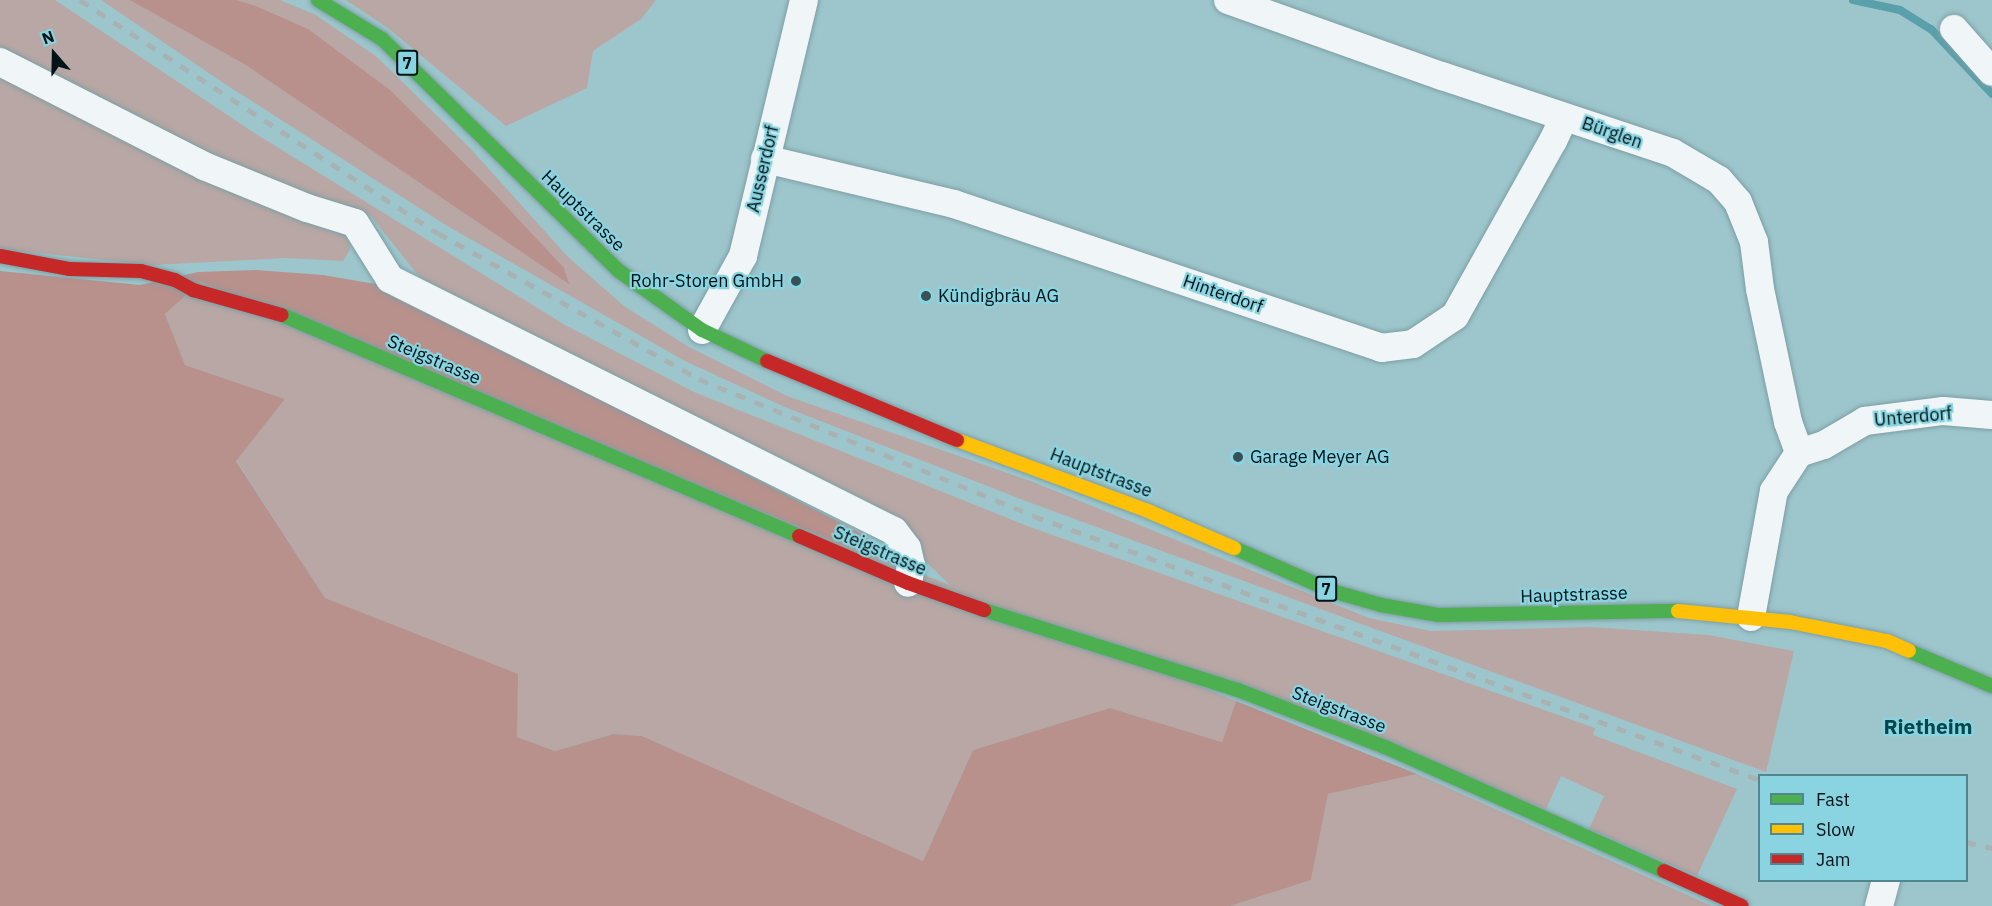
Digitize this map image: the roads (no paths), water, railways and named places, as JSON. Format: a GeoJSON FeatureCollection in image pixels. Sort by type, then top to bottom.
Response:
{"type":"FeatureCollection","features":[{"type":"Feature","properties":{"kind":"main road","name":"Hauptstrasse"},"geometry":{"type":"LineString","coordinates":[[318,0],[381,39],[487,139],[553,209],[619,271],[702,330],[791,373],[914,424],[1148,511],[1332,591],[1382,605],[1439,615],[1566,614],[1632,610],[1751,616],[1887,641],[1992,686]]}},
{"type":"Feature","properties":{"kind":"main road","name":"Steigstrasse"},"geometry":{"type":"LineString","coordinates":[[0,256],[69,269],[141,271],[175,280],[193,290],[270,309],[908,583],[989,612],[1238,690],[1384,747],[1742,906]]}},
{"type":"Feature","properties":{"kind":"street","name":"Ausserdorf"},"geometry":{"type":"LineString","coordinates":[[702,330],[743,256],[804,0]]}},
{"type":"Feature","properties":{"kind":"street","name":"Bürglen"},"geometry":{"type":"LineString","coordinates":[[1228,0],[1673,153],[1707,171],[1738,202],[1754,242],[1760,289],[1785,411],[1799,453]]}},
{"type":"Feature","properties":{"kind":"street"},"geometry":{"type":"LineString","coordinates":[[1954,29],[1992,72]]}},
{"type":"Feature","properties":{"kind":"street"},"geometry":{"type":"LineString","coordinates":[[0,62],[204,166],[307,208],[356,223],[390,279],[894,531],[907,548],[911,565],[908,583]]}},
{"type":"Feature","properties":{"kind":"street","name":"Hinterdorf"},"geometry":{"type":"LineString","coordinates":[[765,159],[954,204],[1381,348],[1413,344],[1455,316],[1553,141],[1564,117]]}},
{"type":"Feature","properties":{"kind":"street","name":"Unterdorf"},"geometry":{"type":"LineString","coordinates":[[1799,453],[1824,445],[1865,421],[1942,411],[1992,415]]}},
{"type":"Feature","properties":{"kind":"street"},"geometry":{"type":"LineString","coordinates":[[1751,616],[1774,491],[1799,453]]}},
{"type":"Feature","properties":{"kind":"street"},"geometry":{"type":"LineString","coordinates":[[1879,906],[1885,882]]}},
{"type":"Feature","properties":{"kind":"waterway"},"geometry":{"type":"LineString","coordinates":[[1853,0],[1900,10],[1931,29],[1992,94]]}},
{"type":"Feature","properties":{"kind":"railway"},"geometry":{"type":"LineString","coordinates":[[80,0],[438,233],[699,379],[1034,516],[1758,779]]}},
{"type":"Feature","properties":{"kind":"railway"},"geometry":{"type":"LineString","coordinates":[[1968,842],[1992,848]]}},
{"type":"Feature","properties":{"kind":"place","name":"Rohr-Storen GmbH"},"geometry":{"type":"Point","coordinates":[796,281]}},
{"type":"Feature","properties":{"kind":"place","name":"Kündigbräu AG"},"geometry":{"type":"Point","coordinates":[926,296]}},
{"type":"Feature","properties":{"kind":"place","name":"Garage Meyer AG"},"geometry":{"type":"Point","coordinates":[1238,457]}},
{"type":"Feature","properties":{"kind":"district","name":"Rietheim"},"geometry":{"type":"Point","coordinates":[1928,726]}}]}
